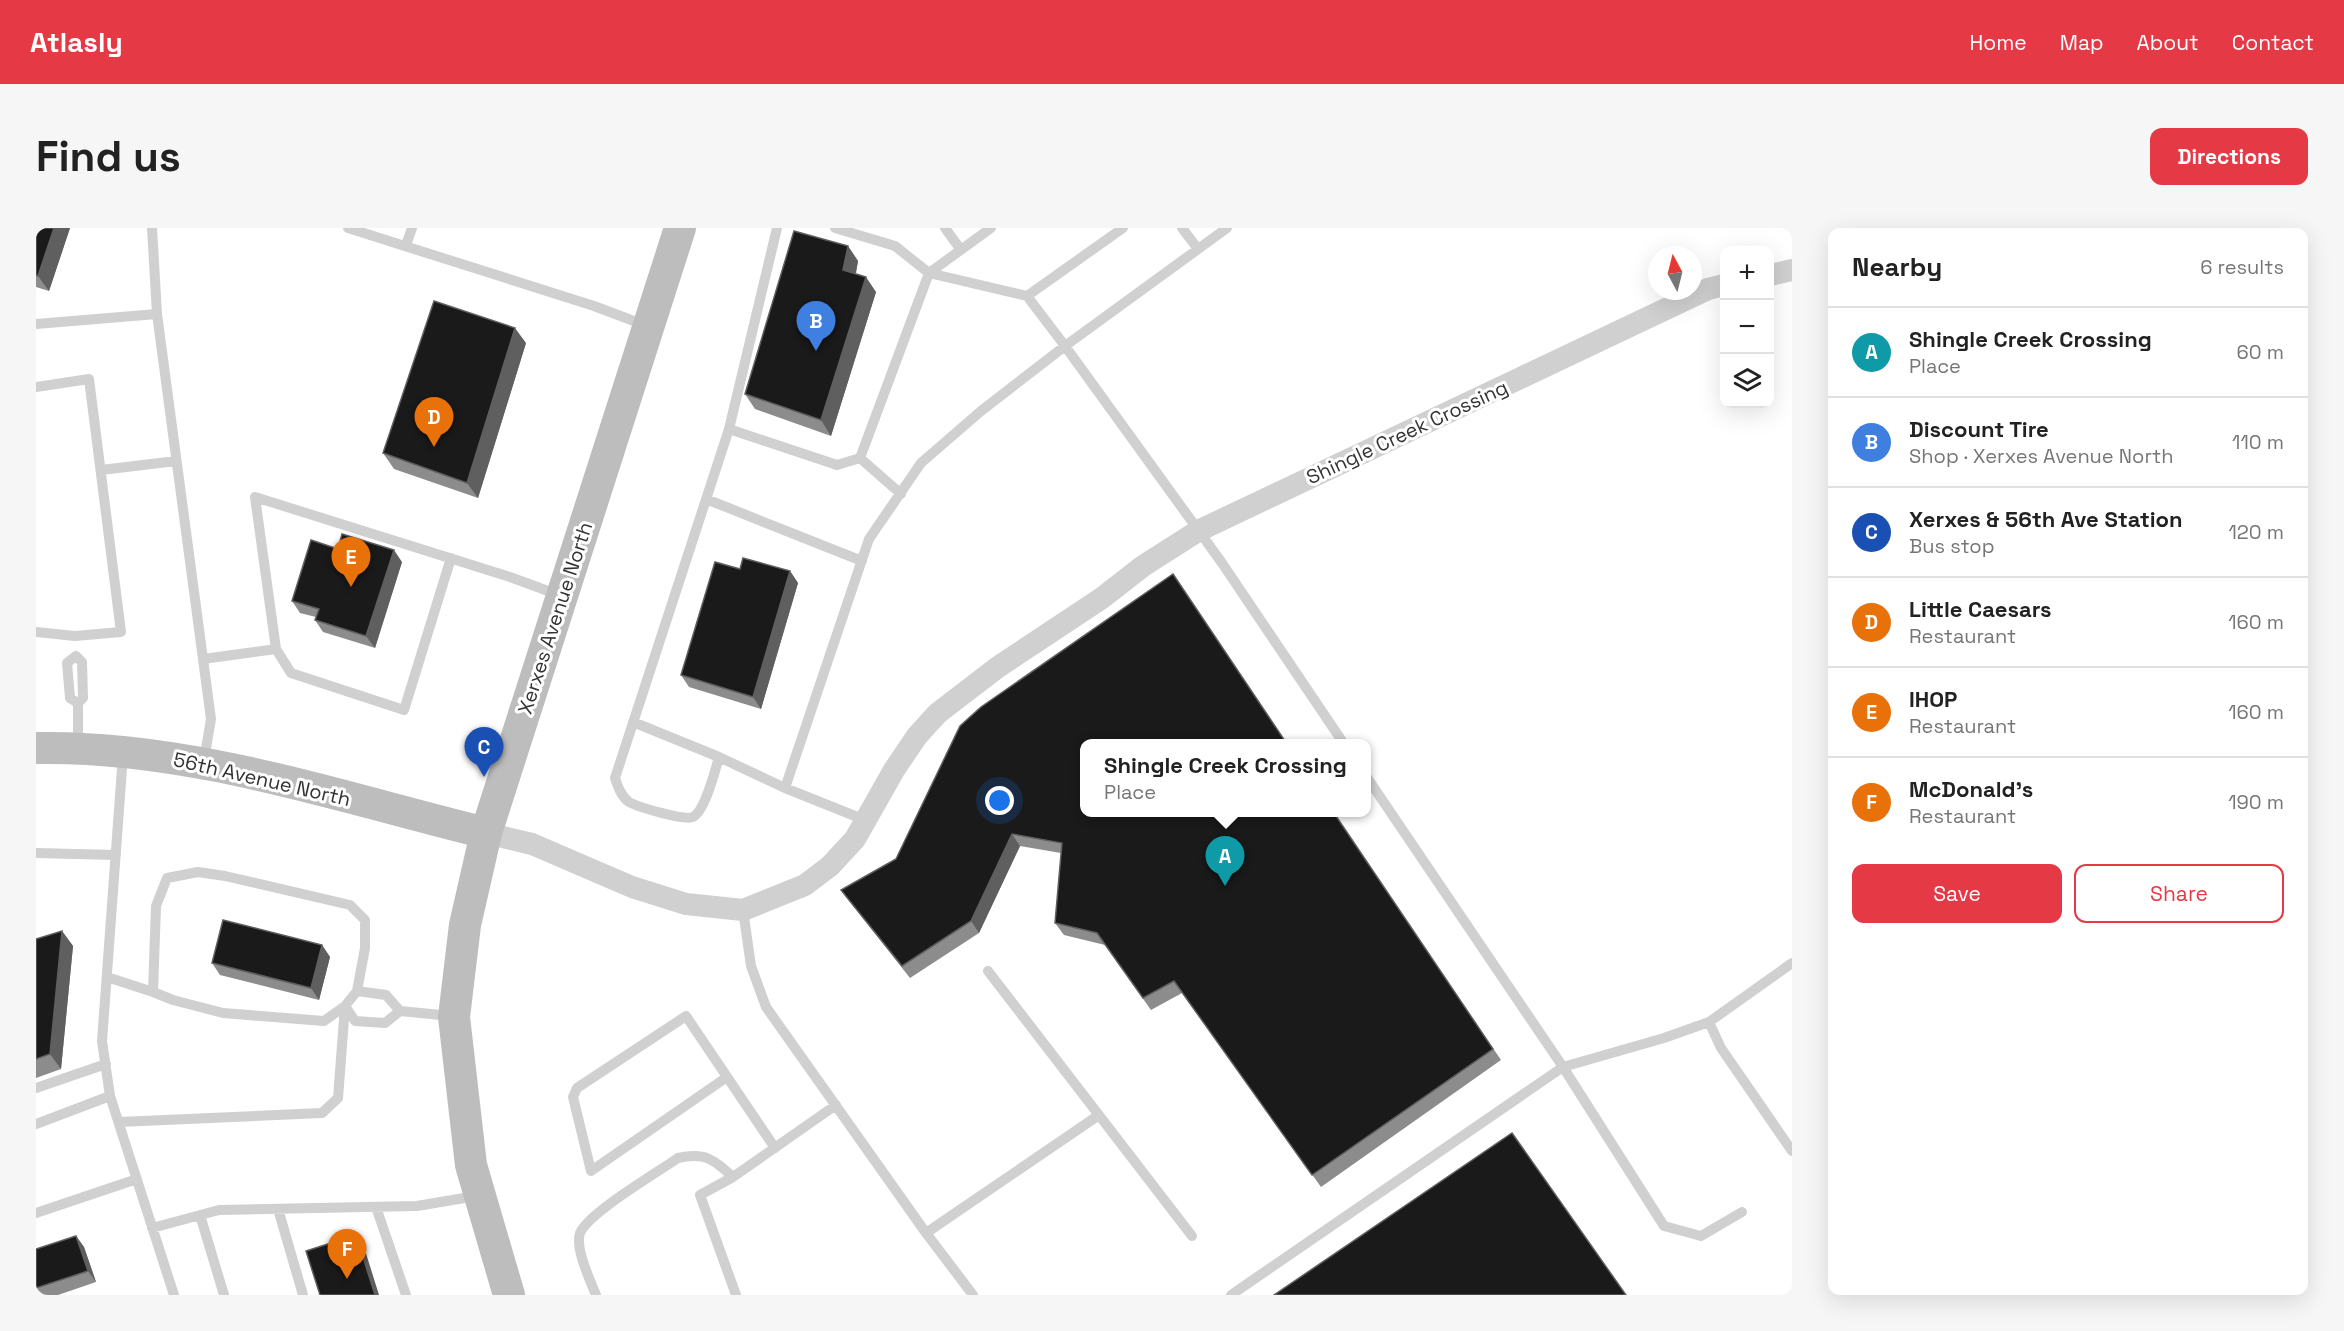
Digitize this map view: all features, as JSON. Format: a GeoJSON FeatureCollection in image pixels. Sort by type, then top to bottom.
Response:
{"type":"FeatureCollection","features":[{"type":"Feature","properties":{"kind":"street","name":"Xerxes Avenue North"},"geometry":{"type":"LineString","coordinates":[[508,1295],[471,1165],[454,1017],[465,925],[486,834],[680,228]]}},
{"type":"Feature","properties":{"kind":"street"},"geometry":{"type":"LineString","coordinates":[[1774,274],[1792,270]]}},
{"type":"Feature","properties":{"kind":"street","name":"Shingle Creek Crossing"},"geometry":{"type":"LineString","coordinates":[[486,834],[532,844],[632,887],[686,904],[743,910],[805,885],[830,866],[855,840],[894,770],[917,736],[938,713],[998,667],[1197,531],[1708,289],[1720,286]]}},
{"type":"Feature","properties":{"kind":"street","name":"56th Avenue North"},"geometry":{"type":"LineString","coordinates":[[36,748],[78,747],[123,751],[203,764],[303,786],[486,834]]}},
{"type":"Feature","properties":{"kind":"lane"},"geometry":{"type":"LineString","coordinates":[[152,228],[157,314],[211,719],[203,764]]}},
{"type":"Feature","properties":{"kind":"lane"},"geometry":{"type":"LineString","coordinates":[[348,228],[594,306],[648,327]]}},
{"type":"Feature","properties":{"kind":"lane"},"geometry":{"type":"LineString","coordinates":[[406,246],[412,228]]}},
{"type":"Feature","properties":{"kind":"lane"},"geometry":{"type":"LineString","coordinates":[[719,757],[702,808],[694,817],[683,819],[630,802],[620,792],[615,778],[729,429],[777,228]]}},
{"type":"Feature","properties":{"kind":"lane"},"geometry":{"type":"LineString","coordinates":[[835,228],[895,246],[929,273],[1027,296],[1222,563],[1341,739]]}},
{"type":"Feature","properties":{"kind":"lane"},"geometry":{"type":"LineString","coordinates":[[945,228],[961,250]]}},
{"type":"Feature","properties":{"kind":"lane"},"geometry":{"type":"LineString","coordinates":[[860,458],[929,273],[991,228]]}},
{"type":"Feature","properties":{"kind":"lane"},"geometry":{"type":"LineString","coordinates":[[1027,296],[1123,228]]}},
{"type":"Feature","properties":{"kind":"lane"},"geometry":{"type":"LineString","coordinates":[[1182,228],[1198,249]]}},
{"type":"Feature","properties":{"kind":"lane"},"geometry":{"type":"LineString","coordinates":[[785,788],[869,539],[921,463],[981,411],[1065,346],[1227,228]]}},
{"type":"Feature","properties":{"kind":"lane"},"geometry":{"type":"LineString","coordinates":[[36,324],[157,314]]}},
{"type":"Feature","properties":{"kind":"lane"},"geometry":{"type":"LineString","coordinates":[[36,387],[89,379],[121,632],[75,636],[36,629]]}},
{"type":"Feature","properties":{"kind":"lane"},"geometry":{"type":"LineString","coordinates":[[729,429],[837,465],[860,458]]}},
{"type":"Feature","properties":{"kind":"lane"},"geometry":{"type":"LineString","coordinates":[[860,458],[900,494]]}},
{"type":"Feature","properties":{"kind":"lane"},"geometry":{"type":"LineString","coordinates":[[100,470],[176,461]]}},
{"type":"Feature","properties":{"kind":"lane"},"geometry":{"type":"LineString","coordinates":[[451,558],[404,710],[291,673],[276,649],[255,497],[451,558],[562,596]]}},
{"type":"Feature","properties":{"kind":"lane"},"geometry":{"type":"LineString","coordinates":[[706,499],[862,561]]}},
{"type":"Feature","properties":{"kind":"lane"},"geometry":{"type":"LineString","coordinates":[[75,636],[76,656],[82,662],[83,698],[78,703],[78,747]]}},
{"type":"Feature","properties":{"kind":"lane"},"geometry":{"type":"LineString","coordinates":[[203,659],[276,649]]}},
{"type":"Feature","properties":{"kind":"lane"},"geometry":{"type":"LineString","coordinates":[[633,722],[719,757],[785,788],[866,820]]}},
{"type":"Feature","properties":{"kind":"lane"},"geometry":{"type":"LineString","coordinates":[[123,751],[102,1041],[110,1096],[174,1295]]}},
{"type":"Feature","properties":{"kind":"lane"},"geometry":{"type":"LineString","coordinates":[[1371,783],[1563,1067],[1664,1226],[1701,1236],[1742,1212]]}},
{"type":"Feature","properties":{"kind":"lane"},"geometry":{"type":"LineString","coordinates":[[36,853],[116,855]]}},
{"type":"Feature","properties":{"kind":"lane"},"geometry":{"type":"LineString","coordinates":[[107,977],[173,1000],[223,1013],[324,1021],[345,1006],[357,991],[364,948],[365,920],[350,905],[225,876],[198,872],[167,878],[156,906],[153,992]]}},
{"type":"Feature","properties":{"kind":"lane"},"geometry":{"type":"LineString","coordinates":[[743,910],[751,966],[766,1007],[926,1233],[974,1295]]}},
{"type":"Feature","properties":{"kind":"lane"},"geometry":{"type":"LineString","coordinates":[[1231,1295],[1563,1067],[1709,1022],[1792,963]]}},
{"type":"Feature","properties":{"kind":"lane"},"geometry":{"type":"LineString","coordinates":[[988,971],[1192,1236]]}},
{"type":"Feature","properties":{"kind":"lane"},"geometry":{"type":"LineString","coordinates":[[357,991],[386,995],[400,1011],[454,1017]]}},
{"type":"Feature","properties":{"kind":"lane"},"geometry":{"type":"LineString","coordinates":[[345,1006],[354,1021],[385,1023],[400,1011]]}},
{"type":"Feature","properties":{"kind":"lane"},"geometry":{"type":"LineString","coordinates":[[119,1122],[322,1113],[338,1098],[345,1006]]}},
{"type":"Feature","properties":{"kind":"lane"},"geometry":{"type":"LineString","coordinates":[[727,1077],[591,1171],[573,1097],[577,1088],[686,1016],[775,1148]]}},
{"type":"Feature","properties":{"kind":"lane"},"geometry":{"type":"LineString","coordinates":[[1709,1022],[1722,1048],[1792,1150]]}},
{"type":"Feature","properties":{"kind":"lane"},"geometry":{"type":"LineString","coordinates":[[36,1088],[106,1064]]}},
{"type":"Feature","properties":{"kind":"lane"},"geometry":{"type":"LineString","coordinates":[[36,1124],[110,1096]]}},
{"type":"Feature","properties":{"kind":"lane"},"geometry":{"type":"LineString","coordinates":[[736,1295],[700,1195],[733,1177],[836,1105]]}},
{"type":"Feature","properties":{"kind":"lane"},"geometry":{"type":"LineString","coordinates":[[926,1233],[1099,1115]]}},
{"type":"Feature","properties":{"kind":"lane"},"geometry":{"type":"LineString","coordinates":[[596,1295],[579,1248],[580,1233],[590,1218],[678,1158],[693,1154],[713,1159],[733,1177]]}},
{"type":"Feature","properties":{"kind":"lane"},"geometry":{"type":"LineString","coordinates":[[36,1213],[137,1179]]}},
{"type":"Feature","properties":{"kind":"lane"},"geometry":{"type":"LineString","coordinates":[[152,1227],[219,1210],[417,1206],[479,1196]]}},
{"type":"Feature","properties":{"kind":"lane"},"geometry":{"type":"LineString","coordinates":[[376,1207],[406,1295]]}},
{"type":"Feature","properties":{"kind":"lane"},"geometry":{"type":"LineString","coordinates":[[278,1209],[303,1295]]}},
{"type":"Feature","properties":{"kind":"lane"},"geometry":{"type":"LineString","coordinates":[[200,1215],[224,1295]]}},
{"type":"Feature","properties":{"kind":"building"},"geometry":{"type":"Polygon","coordinates":[[[36,228],[54,228],[38,276],[36,275],[36,228]]]}},
{"type":"Feature","properties":{"kind":"building"},"geometry":{"type":"Polygon","coordinates":[[[794,231],[848,246],[843,270],[866,277],[821,420],[745,394],[794,231]]]}},
{"type":"Feature","properties":{"kind":"building"},"geometry":{"type":"Polygon","coordinates":[[[434,301],[515,328],[467,483],[383,453],[434,301]]]}},
{"type":"Feature","properties":{"kind":"building"},"geometry":{"type":"Polygon","coordinates":[[[342,534],[394,550],[366,636],[315,620],[319,609],[292,601],[311,540],[338,549],[342,534]]]}},
{"type":"Feature","properties":{"kind":"building"},"geometry":{"type":"Polygon","coordinates":[[[743,558],[790,571],[753,697],[681,675],[715,562],[740,569],[743,558]]]}},
{"type":"Feature","properties":{"kind":"building"},"geometry":{"type":"Polygon","coordinates":[[[1173,574],[1284,739],[1080,739],[1080,817],[1337,817],[1493,1049],[1312,1175],[1174,981],[1143,998],[1097,933],[1055,923],[1062,843],[1012,834],[971,921],[902,966],[841,890],[896,859],[960,726],[981,707],[1173,574]]]}},
{"type":"Feature","properties":{"kind":"building"},"geometry":{"type":"Polygon","coordinates":[[[223,920],[322,945],[311,988],[212,963],[223,920]]]}},
{"type":"Feature","properties":{"kind":"building"},"geometry":{"type":"Polygon","coordinates":[[[62,931],[50,1054],[36,1059],[36,939],[62,931]]]}},
{"type":"Feature","properties":{"kind":"building"},"geometry":{"type":"Polygon","coordinates":[[[1512,1133],[1626,1295],[1274,1295],[1512,1133]]]}},
{"type":"Feature","properties":{"kind":"building"},"geometry":{"type":"Polygon","coordinates":[[[356,1235],[375,1295],[320,1295],[306,1251],[356,1235]]]}},
{"type":"Feature","properties":{"kind":"building"},"geometry":{"type":"Polygon","coordinates":[[[76,1236],[88,1271],[36,1288],[36,1249],[76,1236]]]}},
{"type":"Feature","properties":{"kind":"place","name":"Discount Tire"},"geometry":{"type":"Point","coordinates":[816,351]}},
{"type":"Feature","properties":{"kind":"place","name":"Little Caesars"},"geometry":{"type":"Point","coordinates":[434,447]}},
{"type":"Feature","properties":{"kind":"place","name":"IHOP"},"geometry":{"type":"Point","coordinates":[351,587]}},
{"type":"Feature","properties":{"kind":"place","name":"Xerxes & 56th Ave Station"},"geometry":{"type":"Point","coordinates":[484,777]}},
{"type":"Feature","properties":{"kind":"place","name":"Shingle Creek Crossing"},"geometry":{"type":"Point","coordinates":[1225,886]}},
{"type":"Feature","properties":{"kind":"place","name":"McDonald's"},"geometry":{"type":"Point","coordinates":[347,1279]}}]}
